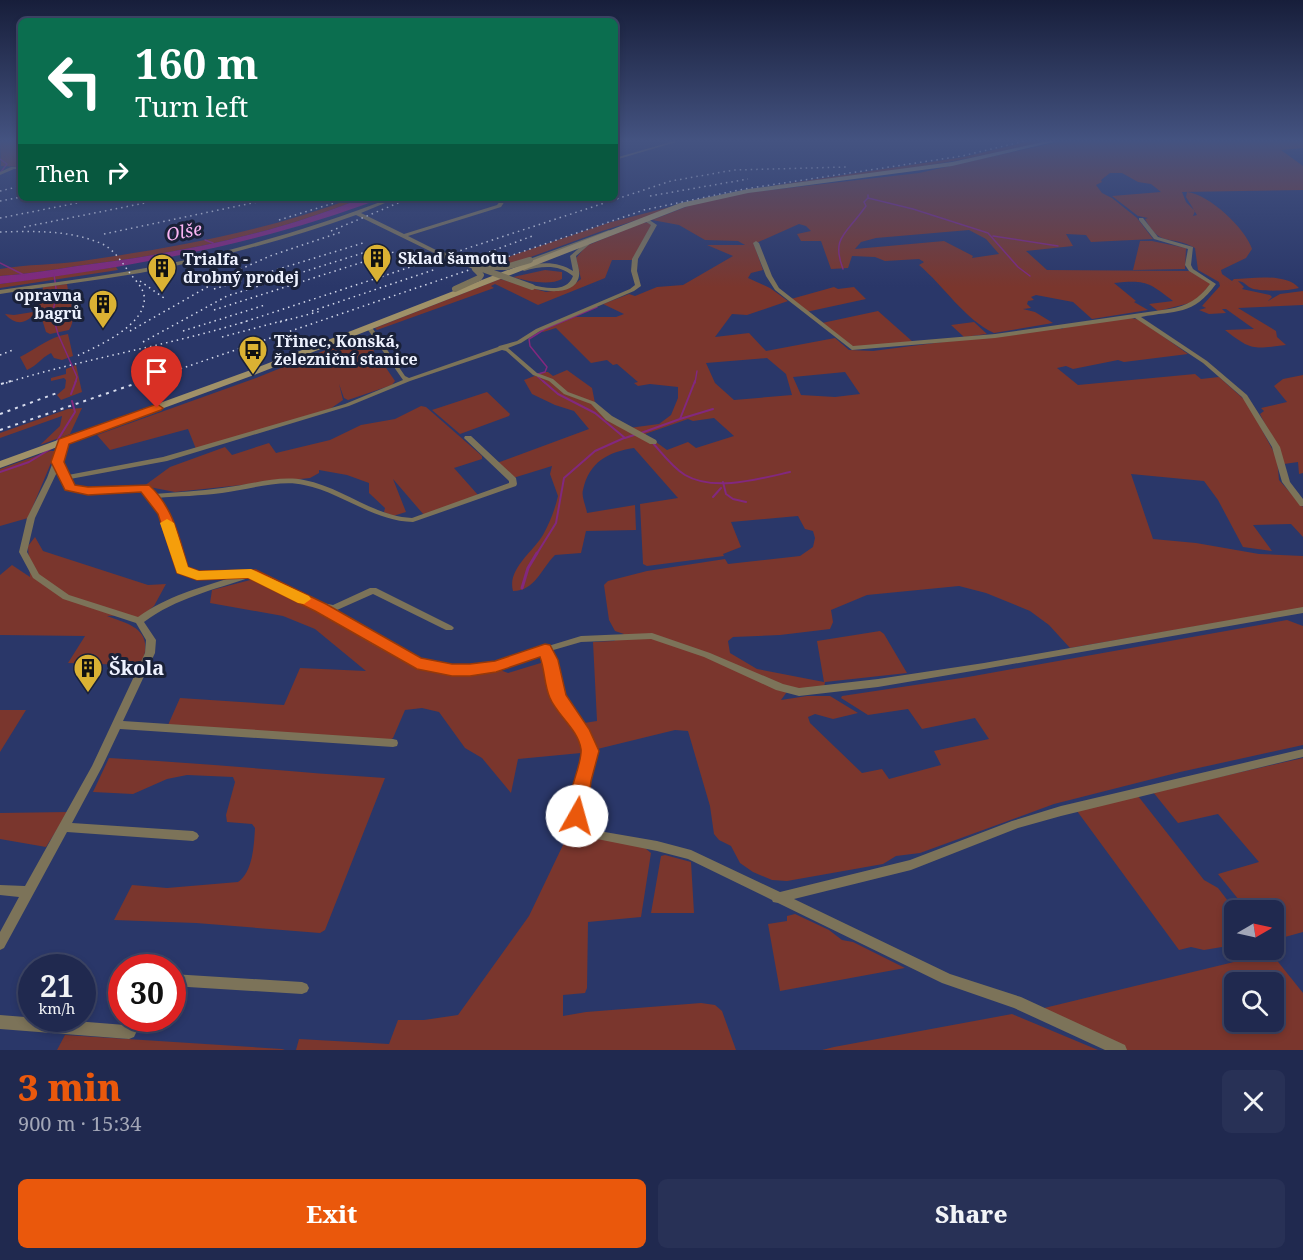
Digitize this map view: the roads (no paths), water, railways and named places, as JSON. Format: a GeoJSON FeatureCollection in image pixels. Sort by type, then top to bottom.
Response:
{"type":"FeatureCollection","features":[{"type":"Feature","properties":{"kind":"main road"},"geometry":{"type":"LineString","coordinates":[[0,465],[383,322],[683,205],[722,195],[767,189]]}},
{"type":"Feature","properties":{"kind":"main road"},"geometry":{"type":"LineString","coordinates":[[383,322],[413,305],[455,290]]}},
{"type":"Feature","properties":{"kind":"street"},"geometry":{"type":"LineString","coordinates":[[0,292],[124,274],[229,250],[357,213],[387,201]]}},
{"type":"Feature","properties":{"kind":"street"},"geometry":{"type":"LineString","coordinates":[[403,236],[499,206],[503,201]]}},
{"type":"Feature","properties":{"kind":"street"},"geometry":{"type":"LineString","coordinates":[[357,213],[438,253],[532,287],[556,290],[572,283],[578,272],[573,256],[578,249],[595,239]]}},
{"type":"Feature","properties":{"kind":"street"},"geometry":{"type":"LineString","coordinates":[[64,478],[164,459],[346,405],[408,380],[501,348],[633,291],[638,286],[634,271],[635,259],[654,225],[645,219]]}},
{"type":"Feature","properties":{"kind":"street"},"geometry":{"type":"LineString","coordinates":[[756,243],[769,276],[777,289],[852,348],[995,336],[1177,310],[1195,304],[1213,284],[1191,270],[1188,265],[1191,248],[1156,238],[1141,219]]}},
{"type":"Feature","properties":{"kind":"street"},"geometry":{"type":"LineString","coordinates":[[470,265],[499,268],[530,260],[618,229]]}},
{"type":"Feature","properties":{"kind":"street"},"geometry":{"type":"LineString","coordinates":[[511,272],[548,264],[569,268],[576,276]]}},
{"type":"Feature","properties":{"kind":"street"},"geometry":{"type":"LineString","coordinates":[[455,290],[475,281],[481,275],[470,265]]}},
{"type":"Feature","properties":{"kind":"street"},"geometry":{"type":"LineString","coordinates":[[1136,316],[1205,362],[1245,396],[1276,447],[1286,482],[1303,504]]}},
{"type":"Feature","properties":{"kind":"street"},"geometry":{"type":"LineString","coordinates":[[369,327],[403,377],[408,380]]}},
{"type":"Feature","properties":{"kind":"street"},"geometry":{"type":"LineString","coordinates":[[501,348],[508,350],[538,375],[551,380],[566,393],[593,403],[609,418],[653,442]]}},
{"type":"Feature","properties":{"kind":"street"},"geometry":{"type":"LineString","coordinates":[[153,496],[176,496],[290,480],[307,481],[396,519],[413,520],[513,484],[513,480],[468,438]]}},
{"type":"Feature","properties":{"kind":"street"},"geometry":{"type":"LineString","coordinates":[[0,944],[66,827],[118,725],[150,653],[151,640],[139,621],[66,597],[36,576],[23,552],[31,518],[57,462],[63,442]]}},
{"type":"Feature","properties":{"kind":"street"},"geometry":{"type":"LineString","coordinates":[[57,462],[70,488],[88,491],[144,488],[153,496],[165,514],[182,569],[197,575],[251,574],[315,605],[417,663],[452,670],[496,666],[581,639],[652,636],[707,655],[780,687],[799,692],[856,686],[972,668],[1303,610]]}},
{"type":"Feature","properties":{"kind":"street"},"geometry":{"type":"LineString","coordinates":[[139,621],[166,602],[251,574]]}},
{"type":"Feature","properties":{"kind":"street"},"geometry":{"type":"LineString","coordinates":[[315,605],[334,608],[373,590],[449,628]]}},
{"type":"Feature","properties":{"kind":"street"},"geometry":{"type":"LineString","coordinates":[[545,649],[550,660],[558,697],[583,734],[590,751],[582,781],[577,816],[585,828],[596,835],[657,846],[691,855],[947,979],[1016,1002],[1120,1050]]}},
{"type":"Feature","properties":{"kind":"street"},"geometry":{"type":"LineString","coordinates":[[118,725],[393,743]]}},
{"type":"Feature","properties":{"kind":"street"},"geometry":{"type":"LineString","coordinates":[[777,898],[911,866],[1016,824],[1061,811],[1303,753]]}},
{"type":"Feature","properties":{"kind":"street"},"geometry":{"type":"LineString","coordinates":[[66,827],[193,836]]}},
{"type":"Feature","properties":{"kind":"street"},"geometry":{"type":"LineString","coordinates":[[0,890],[28,892]]}},
{"type":"Feature","properties":{"kind":"street"},"geometry":{"type":"LineString","coordinates":[[186,981],[302,988]]}},
{"type":"Feature","properties":{"kind":"street"},"geometry":{"type":"LineString","coordinates":[[0,1022],[108,1030]]}},
{"type":"Feature","properties":{"kind":"waterway"},"geometry":{"type":"LineString","coordinates":[[843,269],[839,250],[842,237],[866,206],[864,202],[868,198]]}},
{"type":"Feature","properties":{"kind":"waterway"},"geometry":{"type":"LineString","coordinates":[[868,198],[913,209],[988,233],[1018,267],[1030,276]]}},
{"type":"Feature","properties":{"kind":"waterway"},"geometry":{"type":"LineString","coordinates":[[993,236],[1058,246]]}},
{"type":"Feature","properties":{"kind":"waterway","name":"Olše"},"geometry":{"type":"LineString","coordinates":[[205,240],[213,243]]}},
{"type":"Feature","properties":{"kind":"waterway"},"geometry":{"type":"LineString","coordinates":[[0,263],[24,275]]}},
{"type":"Feature","properties":{"kind":"waterway"},"geometry":{"type":"LineString","coordinates":[[54,274],[57,296],[52,313],[58,334],[77,377],[75,383]]}},
{"type":"Feature","properties":{"kind":"waterway"},"geometry":{"type":"LineString","coordinates":[[545,383],[538,377],[538,374],[545,372],[547,367],[530,346],[529,339],[545,329],[597,307]]}},
{"type":"Feature","properties":{"kind":"waterway"},"geometry":{"type":"LineString","coordinates":[[695,383],[697,371]]}},
{"type":"Feature","properties":{"kind":"waterway"},"geometry":{"type":"LineString","coordinates":[[71,394],[76,381]]}},
{"type":"Feature","properties":{"kind":"waterway"},"geometry":{"type":"LineString","coordinates":[[543,381],[558,394],[595,413],[625,438],[634,435]]}},
{"type":"Feature","properties":{"kind":"waterway"},"geometry":{"type":"LineString","coordinates":[[680,419],[695,381]]}},
{"type":"Feature","properties":{"kind":"waterway"},"geometry":{"type":"LineString","coordinates":[[57,441],[75,412],[72,401]]}},
{"type":"Feature","properties":{"kind":"waterway"},"geometry":{"type":"LineString","coordinates":[[680,419],[713,409]]}},
{"type":"Feature","properties":{"kind":"waterway"},"geometry":{"type":"LineString","coordinates":[[641,433],[680,419]]}},
{"type":"Feature","properties":{"kind":"waterway"},"geometry":{"type":"LineString","coordinates":[[536,555],[556,523],[564,478],[595,451],[624,438]]}},
{"type":"Feature","properties":{"kind":"waterway"},"geometry":{"type":"LineString","coordinates":[[652,442],[667,460],[685,475],[709,483],[723,483]]}},
{"type":"Feature","properties":{"kind":"waterway"},"geometry":{"type":"LineString","coordinates":[[0,472],[29,462],[52,448]]}},
{"type":"Feature","properties":{"kind":"waterway"},"geometry":{"type":"LineString","coordinates":[[723,483],[765,478],[790,472]]}},
{"type":"Feature","properties":{"kind":"waterway"},"geometry":{"type":"LineString","coordinates":[[723,483],[726,494],[733,499],[746,502]]}},
{"type":"Feature","properties":{"kind":"waterway"},"geometry":{"type":"LineString","coordinates":[[713,497],[721,488]]}},
{"type":"Feature","properties":{"kind":"waterway"},"geometry":{"type":"LineString","coordinates":[[522,588],[528,568],[537,553]]}},
{"type":"Feature","properties":{"kind":"railway"},"geometry":{"type":"LineString","coordinates":[[0,191],[8,189]]}},
{"type":"Feature","properties":{"kind":"railway"},"geometry":{"type":"LineString","coordinates":[[618,199],[647,189]]}},
{"type":"Feature","properties":{"kind":"railway"},"geometry":{"type":"LineString","coordinates":[[650,196],[690,189]]}},
{"type":"Feature","properties":{"kind":"railway"},"geometry":{"type":"LineString","coordinates":[[139,383],[644,210],[744,189]]}},
{"type":"Feature","properties":{"kind":"railway"},"geometry":{"type":"LineString","coordinates":[[0,201],[18,198]]}},
{"type":"Feature","properties":{"kind":"railway"},"geometry":{"type":"LineString","coordinates":[[0,218],[88,201]]}},
{"type":"Feature","properties":{"kind":"railway"},"geometry":{"type":"LineString","coordinates":[[24,227],[155,201]]}},
{"type":"Feature","properties":{"kind":"railway"},"geometry":{"type":"LineString","coordinates":[[104,234],[262,201]]}},
{"type":"Feature","properties":{"kind":"railway"},"geometry":{"type":"LineString","coordinates":[[279,220],[340,201]]}},
{"type":"Feature","properties":{"kind":"railway"},"geometry":{"type":"LineString","coordinates":[[331,231],[403,201]]}},
{"type":"Feature","properties":{"kind":"railway"},"geometry":{"type":"LineString","coordinates":[[241,323],[610,201]]}},
{"type":"Feature","properties":{"kind":"railway"},"geometry":{"type":"LineString","coordinates":[[0,232],[63,234],[100,243],[116,255],[140,286],[144,295],[143,306],[131,324],[109,340],[77,356]]}},
{"type":"Feature","properties":{"kind":"railway"},"geometry":{"type":"LineString","coordinates":[[130,331],[232,273],[270,256],[341,232]]}},
{"type":"Feature","properties":{"kind":"railway"},"geometry":{"type":"LineString","coordinates":[[484,254],[535,235]]}},
{"type":"Feature","properties":{"kind":"railway"},"geometry":{"type":"LineString","coordinates":[[214,289],[363,243]]}},
{"type":"Feature","properties":{"kind":"railway"},"geometry":{"type":"LineString","coordinates":[[143,342],[227,296],[385,246]]}},
{"type":"Feature","properties":{"kind":"railway"},"geometry":{"type":"LineString","coordinates":[[214,310],[397,251]]}},
{"type":"Feature","properties":{"kind":"railway"},"geometry":{"type":"LineString","coordinates":[[312,311],[436,269]]}},
{"type":"Feature","properties":{"kind":"railway"},"geometry":{"type":"LineString","coordinates":[[140,281],[164,298]]}},
{"type":"Feature","properties":{"kind":"railway"},"geometry":{"type":"LineString","coordinates":[[183,331],[265,305]]}},
{"type":"Feature","properties":{"kind":"railway"},"geometry":{"type":"LineString","coordinates":[[280,322],[321,311]]}},
{"type":"Feature","properties":{"kind":"railway"},"geometry":{"type":"LineString","coordinates":[[222,337],[289,319]]}},
{"type":"Feature","properties":{"kind":"railway"},"geometry":{"type":"LineString","coordinates":[[6,383],[247,321]]}},
{"type":"Feature","properties":{"kind":"railway"},"geometry":{"type":"LineString","coordinates":[[0,355],[13,350]]}},
{"type":"Feature","properties":{"kind":"railway"},"geometry":{"type":"LineString","coordinates":[[1,384],[11,381]]}},
{"type":"Feature","properties":{"kind":"railway"},"geometry":{"type":"LineString","coordinates":[[0,430],[143,381]]}},
{"type":"Feature","properties":{"kind":"railway"},"geometry":{"type":"LineString","coordinates":[[0,414],[57,393]]}},
{"type":"Feature","properties":{"kind":"place","name":"Sklad šamotu"},"geometry":{"type":"Point","coordinates":[377,284]}},
{"type":"Feature","properties":{"kind":"place","name":"Trialfa - drobný prodej"},"geometry":{"type":"Point","coordinates":[162,294]}},
{"type":"Feature","properties":{"kind":"place","name":"opravna bagrů"},"geometry":{"type":"Point","coordinates":[103,330]}},
{"type":"Feature","properties":{"kind":"place","name":"Třinec, Konská, železniční stanice"},"geometry":{"type":"Point","coordinates":[253,376]}},
{"type":"Feature","properties":{"kind":"place","name":"Škola"},"geometry":{"type":"Point","coordinates":[88,694]}}]}
